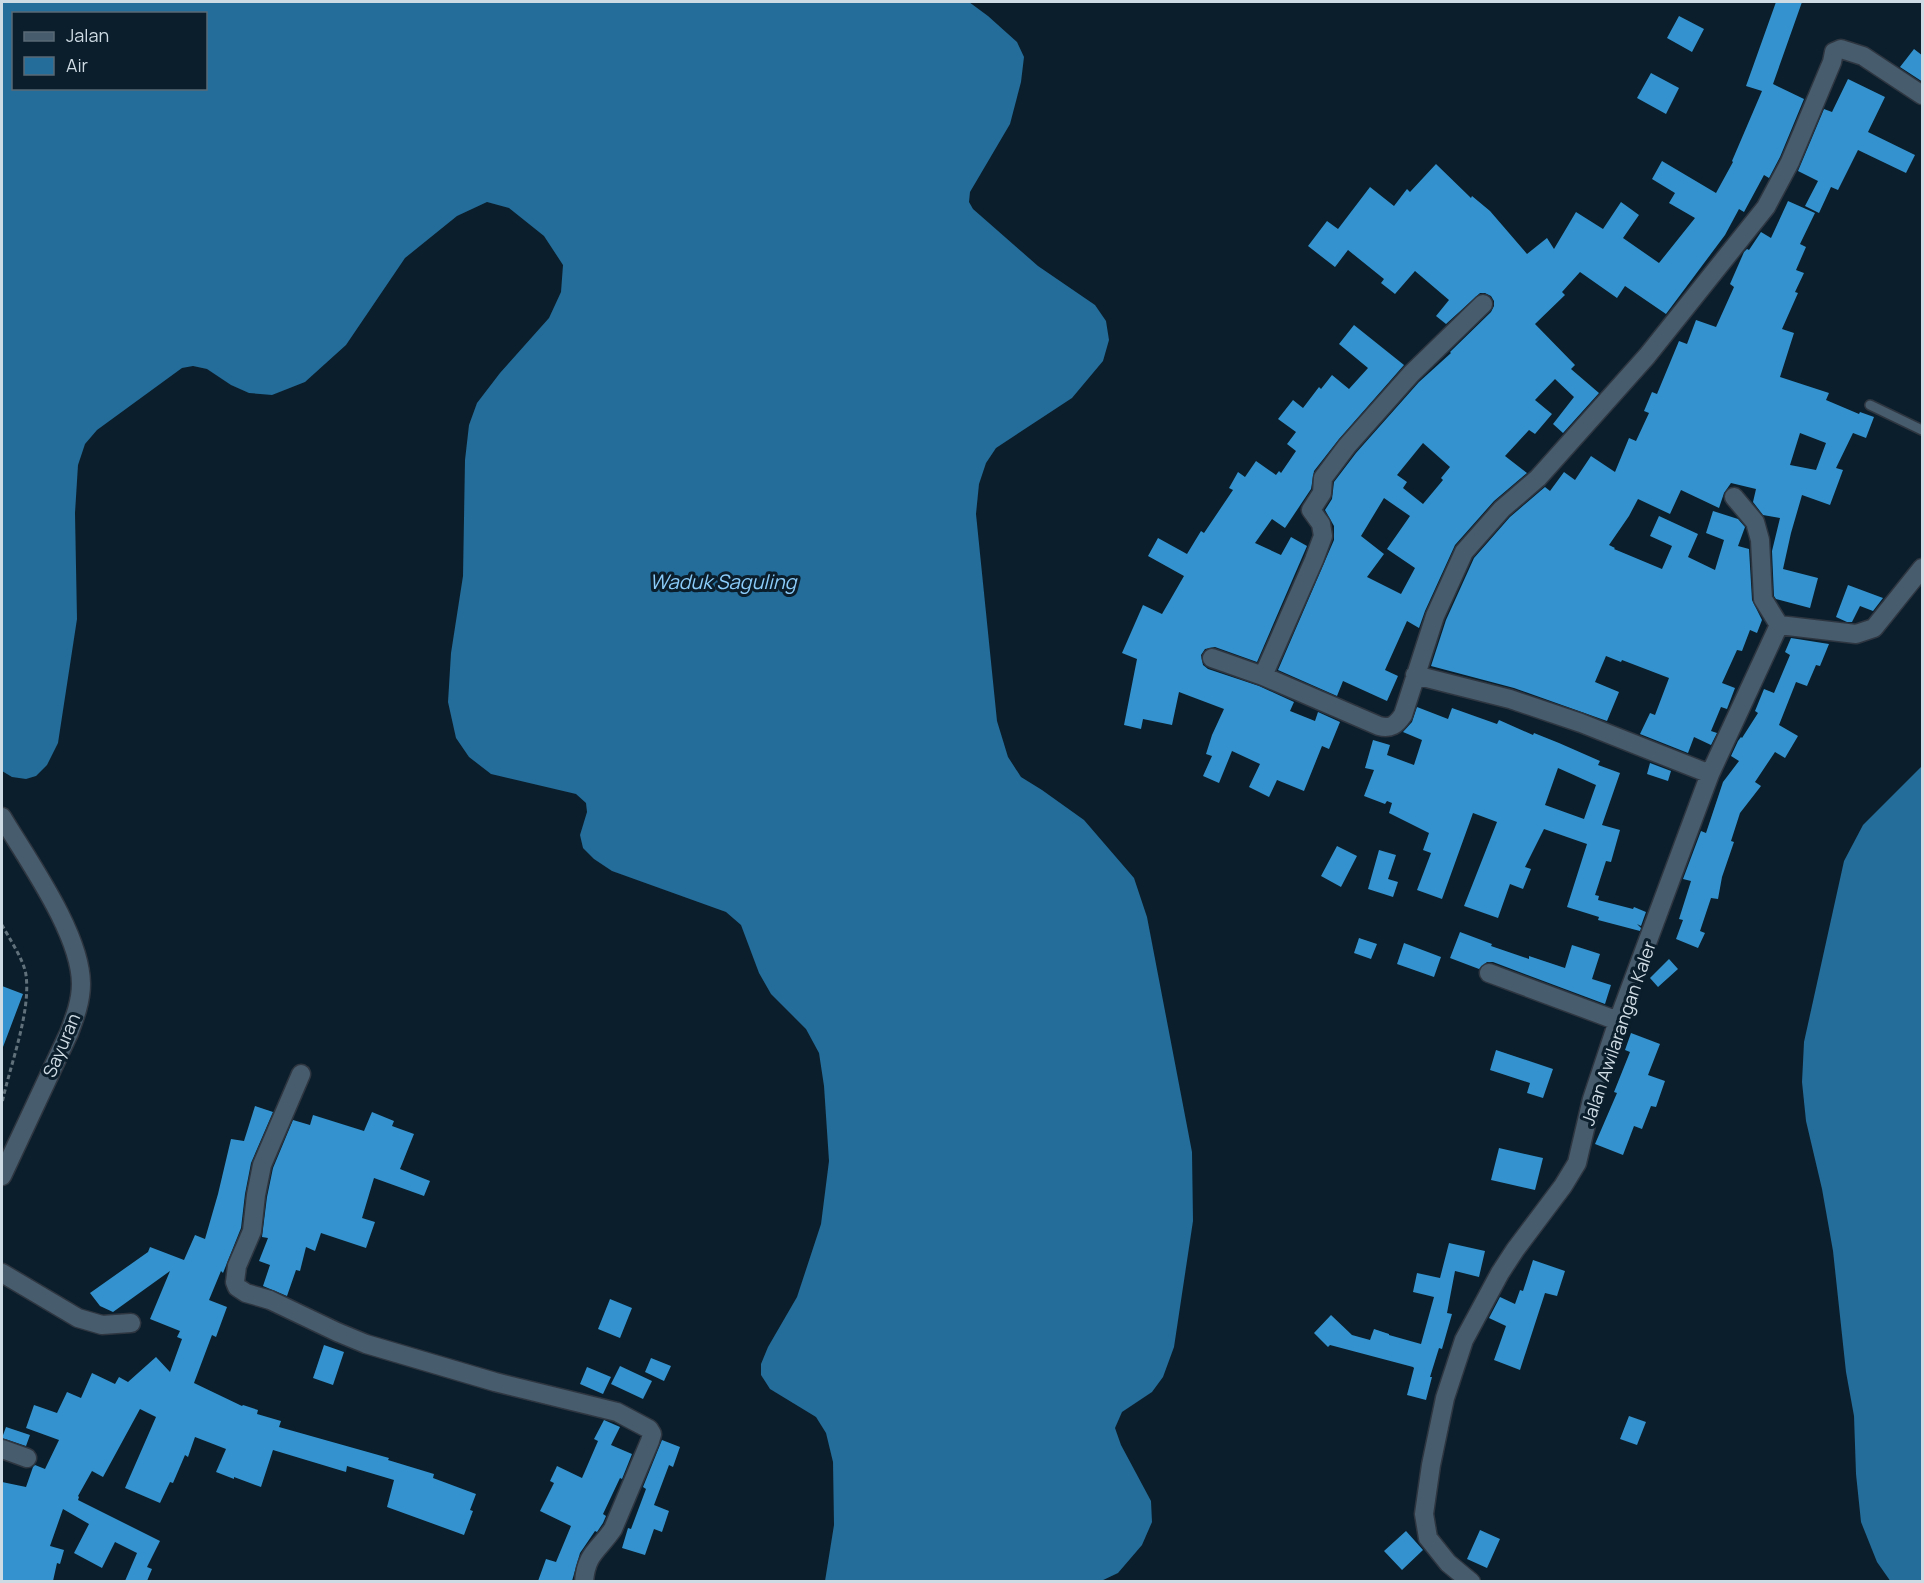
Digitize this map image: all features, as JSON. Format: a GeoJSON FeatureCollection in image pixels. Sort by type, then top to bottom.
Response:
{"type":"FeatureCollection","features":[{"type":"Feature","properties":{"kind":"street"},"geometry":{"type":"LineString","coordinates":[[1212,658],[1263,676],[1379,726],[1387,728],[1397,724],[1403,715],[1436,616],[1464,552],[1502,509],[1538,478],[1647,356],[1766,207],[1790,162],[1832,62],[1834,52],[1841,49],[1863,56],[1923,94]]}},
{"type":"Feature","properties":{"kind":"street"},"geometry":{"type":"LineString","coordinates":[[1263,676],[1323,536],[1321,524],[1311,510],[1322,493],[1323,478],[1347,446],[1410,374],[1483,304]]}},
{"type":"Feature","properties":{"kind":"street"},"geometry":{"type":"LineString","coordinates":[[1734,497],[1755,522],[1760,540],[1763,599],[1779,625],[1857,634],[1874,628],[1923,568]]}},
{"type":"Feature","properties":{"kind":"street","name":"Jalan Awilarangan Kaler"},"geometry":{"type":"LineString","coordinates":[[1471,1581],[1448,1563],[1428,1538],[1424,1514],[1431,1465],[1445,1398],[1464,1340],[1491,1290],[1515,1250],[1563,1186],[1577,1163],[1592,1099],[1618,1021],[1710,774],[1779,625]]}},
{"type":"Feature","properties":{"kind":"street"},"geometry":{"type":"LineString","coordinates":[[1415,675],[1510,699],[1571,719],[1710,774]]}},
{"type":"Feature","properties":{"kind":"street","name":"Sayuran"},"geometry":{"type":"LineString","coordinates":[[2,817],[63,920],[79,965],[81,984],[78,1009],[69,1033],[2,1176]]}},
{"type":"Feature","properties":{"kind":"street"},"geometry":{"type":"LineString","coordinates":[[1489,973],[1618,1021]]}},
{"type":"Feature","properties":{"kind":"street"},"geometry":{"type":"LineString","coordinates":[[301,1074],[262,1165],[252,1231],[237,1266],[235,1282],[237,1287],[246,1293],[270,1300],[366,1344],[495,1382],[616,1412],[650,1429],[650,1441],[613,1529],[588,1558],[584,1581]]}},
{"type":"Feature","properties":{"kind":"street"},"geometry":{"type":"LineString","coordinates":[[2,1273],[78,1318],[102,1325],[130,1323]]}},
{"type":"Feature","properties":{"kind":"street"},"geometry":{"type":"LineString","coordinates":[[2,1449],[27,1458]]}},
{"type":"Feature","properties":{"kind":"lane"},"geometry":{"type":"LineString","coordinates":[[1870,405],[1923,430]]}},
{"type":"Feature","properties":{"kind":"path"},"geometry":{"type":"LineString","coordinates":[[2,925],[26,974],[26,1001],[2,1103]]}},
{"type":"Feature","properties":{"kind":"water","name":"Waduk Saguling"},"geometry":{"type":"Polygon","coordinates":[[[2,2],[969,2],[1017,42],[1024,57],[1021,82],[1010,124],[970,192],[969,202],[973,209],[1038,266],[1095,305],[1106,321],[1109,340],[1103,361],[1072,398],[996,448],[986,463],[979,484],[976,514],[997,721],[1008,757],[1021,777],[1084,820],[1134,878],[1147,917],[1192,1152],[1193,1221],[1174,1347],[1163,1377],[1152,1392],[1122,1412],[1115,1428],[1121,1445],[1151,1501],[1152,1522],[1142,1545],[1118,1573],[1099,1582],[825,1581],[834,1525],[833,1462],[826,1433],[816,1417],[770,1389],[761,1375],[761,1364],[768,1347],[797,1297],[821,1224],[829,1161],[824,1086],[819,1053],[806,1029],[771,994],[759,973],[741,925],[726,912],[612,871],[583,848],[580,835],[587,812],[586,803],[576,794],[491,774],[469,757],[456,738],[448,702],[451,653],[463,576],[465,460],[469,425],[477,403],[500,373],[549,318],[561,292],[563,265],[544,236],[509,208],[487,202],[457,216],[405,258],[346,345],[305,382],[272,395],[249,393],[231,385],[207,369],[193,366],[182,368],[97,430],[85,444],[78,465],[75,513],[77,619],[58,743],[47,765],[36,776],[26,779],[12,777],[2,771],[2,2]]]}},
{"type":"Feature","properties":{"kind":"water"},"geometry":{"type":"Polygon","coordinates":[[[1922,766],[1922,1581],[1891,1582],[1877,1562],[1861,1522],[1856,1474],[1854,1416],[1846,1372],[1833,1251],[1822,1189],[1806,1121],[1802,1082],[1804,1042],[1844,861],[1863,825],[1922,766]]]}},
{"type":"Feature","properties":{"kind":"building"},"geometry":{"type":"Polygon","coordinates":[[[1776,2],[1802,2],[1773,84],[1804,99],[1780,157],[1769,178],[1764,175],[1744,212],[1739,209],[1725,235],[1666,314],[1625,286],[1617,298],[1580,272],[1562,292],[1565,295],[1535,324],[1575,365],[1571,369],[1599,393],[1563,433],[1553,424],[1574,397],[1555,379],[1535,400],[1552,414],[1535,434],[1529,430],[1505,456],[1527,473],[1494,501],[1455,545],[1419,628],[1407,621],[1385,670],[1398,676],[1387,701],[1343,681],[1337,696],[1278,670],[1334,540],[1334,526],[1325,510],[1332,499],[1334,482],[1356,453],[1419,382],[1451,353],[1491,312],[1494,306],[1491,296],[1480,293],[1446,324],[1436,316],[1449,300],[1415,271],[1395,294],[1381,283],[1384,279],[1348,250],[1335,267],[1308,246],[1327,221],[1338,229],[1370,187],[1394,206],[1407,189],[1410,192],[1436,164],[1471,198],[1472,196],[1490,211],[1527,254],[1547,238],[1554,249],[1576,212],[1603,229],[1621,202],[1639,215],[1623,238],[1659,263],[1695,218],[1669,203],[1675,193],[1652,179],[1662,161],[1716,193],[1733,162],[1762,91],[1746,86],[1776,2]],[[1423,443],[1397,475],[1407,482],[1403,488],[1423,504],[1443,480],[1441,478],[1450,467],[1423,443]],[[1384,498],[1361,536],[1384,554],[1367,577],[1401,594],[1415,568],[1387,549],[1410,516],[1384,498]]]}},
{"type":"Feature","properties":{"kind":"building"},"geometry":{"type":"Polygon","coordinates":[[[1679,16],[1704,29],[1692,52],[1667,38],[1679,16]]]}},
{"type":"Feature","properties":{"kind":"building"},"geometry":{"type":"Polygon","coordinates":[[[1914,49],[1923,56],[1923,82],[1900,67],[1914,49]]]}},
{"type":"Feature","properties":{"kind":"building"},"geometry":{"type":"Polygon","coordinates":[[[1651,73],[1679,88],[1666,114],[1637,98],[1651,73]]]}},
{"type":"Feature","properties":{"kind":"building"},"geometry":{"type":"Polygon","coordinates":[[[1848,79],[1885,97],[1868,132],[1915,155],[1906,173],[1858,150],[1838,190],[1831,187],[1819,213],[1805,206],[1818,181],[1798,171],[1824,109],[1832,112],[1848,79]]]}},
{"type":"Feature","properties":{"kind":"building"},"geometry":{"type":"Polygon","coordinates":[[[1788,201],[1815,213],[1800,244],[1806,247],[1796,270],[1804,273],[1782,329],[1794,333],[1780,377],[1829,393],[1826,400],[1859,414],[1860,412],[1874,417],[1866,438],[1853,433],[1836,468],[1843,470],[1830,505],[1802,495],[1783,569],[1818,578],[1810,608],[1776,599],[1774,596],[1772,551],[1780,518],[1763,515],[1753,502],[1756,489],[1731,483],[1724,493],[1719,508],[1681,490],[1670,514],[1638,499],[1609,545],[1662,569],[1672,546],[1650,536],[1659,516],[1698,534],[1688,557],[1715,570],[1724,540],[1706,533],[1713,511],[1738,519],[1745,527],[1738,546],[1749,549],[1752,600],[1762,620],[1757,633],[1750,630],[1742,651],[1737,650],[1722,683],[1735,688],[1727,709],[1721,707],[1711,731],[1717,733],[1711,745],[1694,737],[1688,753],[1640,734],[1650,713],[1655,715],[1669,678],[1622,660],[1621,662],[1606,656],[1595,682],[1619,692],[1607,721],[1514,688],[1431,666],[1446,620],[1474,558],[1510,517],[1545,487],[1550,491],[1564,472],[1575,480],[1591,456],[1615,472],[1629,438],[1636,441],[1649,413],[1644,411],[1652,392],[1657,394],[1679,341],[1687,344],[1696,320],[1716,327],[1734,287],[1730,284],[1744,252],[1749,250],[1761,232],[1771,238],[1788,201]],[[1800,433],[1790,465],[1816,470],[1826,443],[1800,433]]]}},
{"type":"Feature","properties":{"kind":"building"},"geometry":{"type":"Polygon","coordinates":[[[1354,325],[1404,365],[1314,471],[1311,489],[1285,528],[1272,519],[1255,543],[1281,555],[1291,537],[1307,546],[1257,662],[1215,647],[1205,649],[1201,655],[1203,665],[1208,669],[1259,686],[1294,702],[1290,711],[1315,721],[1318,712],[1340,722],[1329,749],[1322,746],[1304,791],[1277,780],[1269,797],[1249,787],[1260,764],[1232,751],[1219,783],[1203,776],[1212,756],[1206,754],[1224,709],[1179,692],[1172,725],[1143,719],[1141,729],[1124,725],[1137,659],[1122,653],[1143,605],[1162,614],[1184,576],[1148,556],[1158,538],[1187,554],[1201,531],[1204,533],[1233,490],[1229,488],[1238,472],[1245,477],[1256,461],[1276,475],[1279,471],[1281,473],[1296,451],[1287,444],[1296,432],[1278,419],[1293,400],[1303,408],[1319,387],[1321,389],[1332,375],[1349,389],[1368,368],[1339,344],[1354,325]]]}},
{"type":"Feature","properties":{"kind":"building"},"geometry":{"type":"Polygon","coordinates":[[[1848,585],[1883,598],[1873,611],[1860,606],[1852,622],[1847,622],[1836,617],[1848,585]]]}},
{"type":"Feature","properties":{"kind":"building"},"geometry":{"type":"Polygon","coordinates":[[[1791,638],[1829,644],[1820,666],[1816,665],[1807,686],[1796,682],[1779,725],[1798,736],[1785,758],[1775,752],[1755,782],[1761,786],[1740,813],[1718,899],[1711,898],[1700,931],[1705,933],[1698,948],[1676,939],[1683,920],[1679,919],[1691,881],[1683,879],[1701,831],[1706,833],[1723,782],[1739,761],[1731,756],[1738,741],[1758,713],[1755,711],[1764,689],[1774,693],[1790,655],[1785,652],[1791,638]]]}},
{"type":"Feature","properties":{"kind":"building"},"geometry":{"type":"Polygon","coordinates":[[[1417,707],[1448,719],[1452,708],[1497,724],[1499,720],[1533,735],[1534,733],[1600,761],[1598,765],[1620,773],[1602,825],[1620,830],[1611,862],[1606,861],[1595,895],[1599,896],[1598,900],[1633,909],[1634,907],[1646,912],[1641,926],[1637,924],[1641,928],[1640,931],[1598,920],[1599,917],[1567,907],[1587,844],[1544,829],[1525,867],[1531,869],[1523,889],[1510,884],[1498,918],[1464,906],[1497,822],[1473,813],[1442,899],[1417,890],[1431,853],[1423,850],[1429,833],[1389,813],[1392,803],[1387,801],[1385,804],[1364,796],[1374,770],[1365,768],[1373,740],[1390,745],[1387,755],[1414,765],[1422,740],[1403,732],[1412,722],[1417,707]],[[1558,768],[1545,805],[1584,819],[1596,785],[1558,768]]]}},
{"type":"Feature","properties":{"kind":"building"},"geometry":{"type":"Polygon","coordinates":[[[1650,763],[1671,771],[1668,781],[1647,774],[1650,763]]]}},
{"type":"Feature","properties":{"kind":"building"},"geometry":{"type":"Polygon","coordinates":[[[1337,846],[1357,856],[1341,887],[1321,876],[1337,846]]]}},
{"type":"Feature","properties":{"kind":"building"},"geometry":{"type":"Polygon","coordinates":[[[1379,850],[1396,855],[1388,879],[1398,882],[1393,897],[1368,889],[1379,850]]]}},
{"type":"Feature","properties":{"kind":"building"},"geometry":{"type":"Polygon","coordinates":[[[1460,932],[1492,944],[1491,946],[1565,968],[1572,945],[1600,954],[1592,979],[1611,985],[1605,1004],[1493,962],[1487,962],[1479,969],[1450,958],[1460,932]]]}},
{"type":"Feature","properties":{"kind":"building"},"geometry":{"type":"Polygon","coordinates":[[[1359,938],[1377,944],[1371,959],[1354,953],[1359,938]]]}},
{"type":"Feature","properties":{"kind":"building"},"geometry":{"type":"Polygon","coordinates":[[[1404,943],[1441,957],[1434,977],[1397,964],[1404,943]]]}},
{"type":"Feature","properties":{"kind":"building"},"geometry":{"type":"Polygon","coordinates":[[[1669,959],[1678,969],[1658,987],[1650,978],[1669,959]]]}},
{"type":"Feature","properties":{"kind":"building"},"geometry":{"type":"Polygon","coordinates":[[[2,986],[23,994],[3,1047],[2,1046],[2,986]]]}},
{"type":"Feature","properties":{"kind":"building"},"geometry":{"type":"Polygon","coordinates":[[[1631,1033],[1660,1044],[1648,1075],[1665,1081],[1656,1107],[1651,1106],[1642,1129],[1634,1126],[1623,1155],[1595,1144],[1617,1093],[1614,1092],[1630,1052],[1625,1050],[1631,1033]]]}},
{"type":"Feature","properties":{"kind":"building"},"geometry":{"type":"Polygon","coordinates":[[[1496,1050],[1553,1069],[1543,1098],[1527,1093],[1530,1083],[1490,1070],[1496,1050]]]}},
{"type":"Feature","properties":{"kind":"building"},"geometry":{"type":"Polygon","coordinates":[[[255,1106],[273,1112],[251,1163],[241,1228],[223,1273],[221,1271],[209,1300],[227,1307],[216,1337],[212,1335],[194,1383],[242,1406],[258,1410],[257,1414],[281,1421],[279,1427],[389,1458],[388,1460],[434,1474],[433,1478],[476,1494],[470,1510],[473,1511],[464,1535],[387,1507],[394,1480],[347,1466],[346,1472],[273,1450],[261,1487],[216,1472],[226,1449],[195,1437],[188,1457],[185,1455],[173,1483],[170,1482],[160,1503],[125,1488],[156,1417],[140,1409],[103,1477],[92,1471],[78,1500],[160,1541],[147,1567],[152,1569],[147,1581],[125,1581],[137,1553],[115,1542],[102,1568],[74,1553],[89,1524],[63,1509],[50,1546],[64,1550],[60,1564],[57,1563],[53,1581],[2,1581],[2,1482],[26,1487],[33,1467],[35,1465],[45,1469],[59,1440],[26,1428],[34,1405],[57,1413],[67,1392],[81,1398],[92,1373],[115,1384],[119,1377],[128,1382],[156,1357],[170,1372],[182,1339],[177,1337],[180,1331],[150,1319],[170,1271],[113,1312],[100,1306],[90,1293],[148,1252],[150,1247],[184,1260],[195,1235],[205,1239],[231,1139],[244,1141],[255,1106]]]}},
{"type":"Feature","properties":{"kind":"building"},"geometry":{"type":"Polygon","coordinates":[[[372,1112],[394,1121],[392,1126],[414,1134],[400,1169],[430,1181],[424,1196],[374,1178],[362,1218],[375,1222],[366,1248],[321,1233],[315,1251],[306,1247],[300,1271],[296,1270],[287,1296],[263,1286],[270,1265],[259,1261],[268,1238],[262,1237],[267,1197],[273,1168],[293,1120],[310,1125],[313,1115],[364,1131],[372,1112]]]}},
{"type":"Feature","properties":{"kind":"building"},"geometry":{"type":"Polygon","coordinates":[[[1499,1148],[1543,1158],[1535,1190],[1491,1180],[1499,1148]]]}},
{"type":"Feature","properties":{"kind":"building"},"geometry":{"type":"Polygon","coordinates":[[[1449,1243],[1485,1251],[1479,1277],[1455,1271],[1447,1313],[1452,1314],[1442,1349],[1439,1348],[1430,1377],[1432,1377],[1426,1400],[1407,1395],[1413,1367],[1330,1345],[1328,1347],[1314,1333],[1331,1315],[1352,1335],[1370,1340],[1374,1329],[1421,1344],[1434,1297],[1413,1292],[1417,1273],[1440,1278],[1449,1243]]]}},
{"type":"Feature","properties":{"kind":"building"},"geometry":{"type":"Polygon","coordinates":[[[1533,1260],[1565,1271],[1557,1296],[1545,1293],[1520,1370],[1494,1360],[1506,1326],[1489,1318],[1500,1297],[1515,1304],[1520,1290],[1523,1291],[1533,1260]]]}},
{"type":"Feature","properties":{"kind":"building"},"geometry":{"type":"Polygon","coordinates":[[[610,1299],[632,1308],[620,1338],[598,1329],[610,1299]]]}},
{"type":"Feature","properties":{"kind":"building"},"geometry":{"type":"Polygon","coordinates":[[[324,1345],[344,1352],[333,1385],[313,1378],[324,1345]]]}},
{"type":"Feature","properties":{"kind":"building"},"geometry":{"type":"Polygon","coordinates":[[[651,1358],[671,1366],[664,1381],[645,1372],[651,1358]]]}},
{"type":"Feature","properties":{"kind":"building"},"geometry":{"type":"Polygon","coordinates":[[[620,1366],[652,1381],[643,1399],[611,1384],[620,1366]]]}},
{"type":"Feature","properties":{"kind":"building"},"geometry":{"type":"Polygon","coordinates":[[[587,1367],[611,1377],[603,1394],[580,1384],[587,1367]]]}},
{"type":"Feature","properties":{"kind":"building"},"geometry":{"type":"Polygon","coordinates":[[[1629,1416],[1646,1422],[1637,1445],[1620,1439],[1629,1416]]]}},
{"type":"Feature","properties":{"kind":"building"},"geometry":{"type":"Polygon","coordinates":[[[604,1420],[620,1427],[611,1445],[632,1454],[622,1479],[620,1478],[603,1514],[606,1516],[603,1523],[580,1553],[572,1581],[538,1581],[546,1559],[556,1562],[571,1526],[540,1511],[554,1483],[550,1481],[557,1466],[582,1478],[598,1441],[594,1439],[604,1420]]]}},
{"type":"Feature","properties":{"kind":"building"},"geometry":{"type":"Polygon","coordinates":[[[6,1427],[30,1435],[26,1446],[2,1438],[6,1427]]]}},
{"type":"Feature","properties":{"kind":"building"},"geometry":{"type":"Polygon","coordinates":[[[662,1440],[680,1447],[673,1467],[669,1465],[654,1505],[669,1511],[662,1532],[654,1529],[645,1555],[622,1548],[628,1528],[631,1529],[646,1489],[643,1487],[662,1440]]]}},
{"type":"Feature","properties":{"kind":"building"},"geometry":{"type":"Polygon","coordinates":[[[1480,1530],[1500,1539],[1487,1568],[1467,1559],[1480,1530]]]}},
{"type":"Feature","properties":{"kind":"building"},"geometry":{"type":"Polygon","coordinates":[[[1406,1531],[1423,1550],[1402,1570],[1384,1551],[1406,1531]]]}}]}
